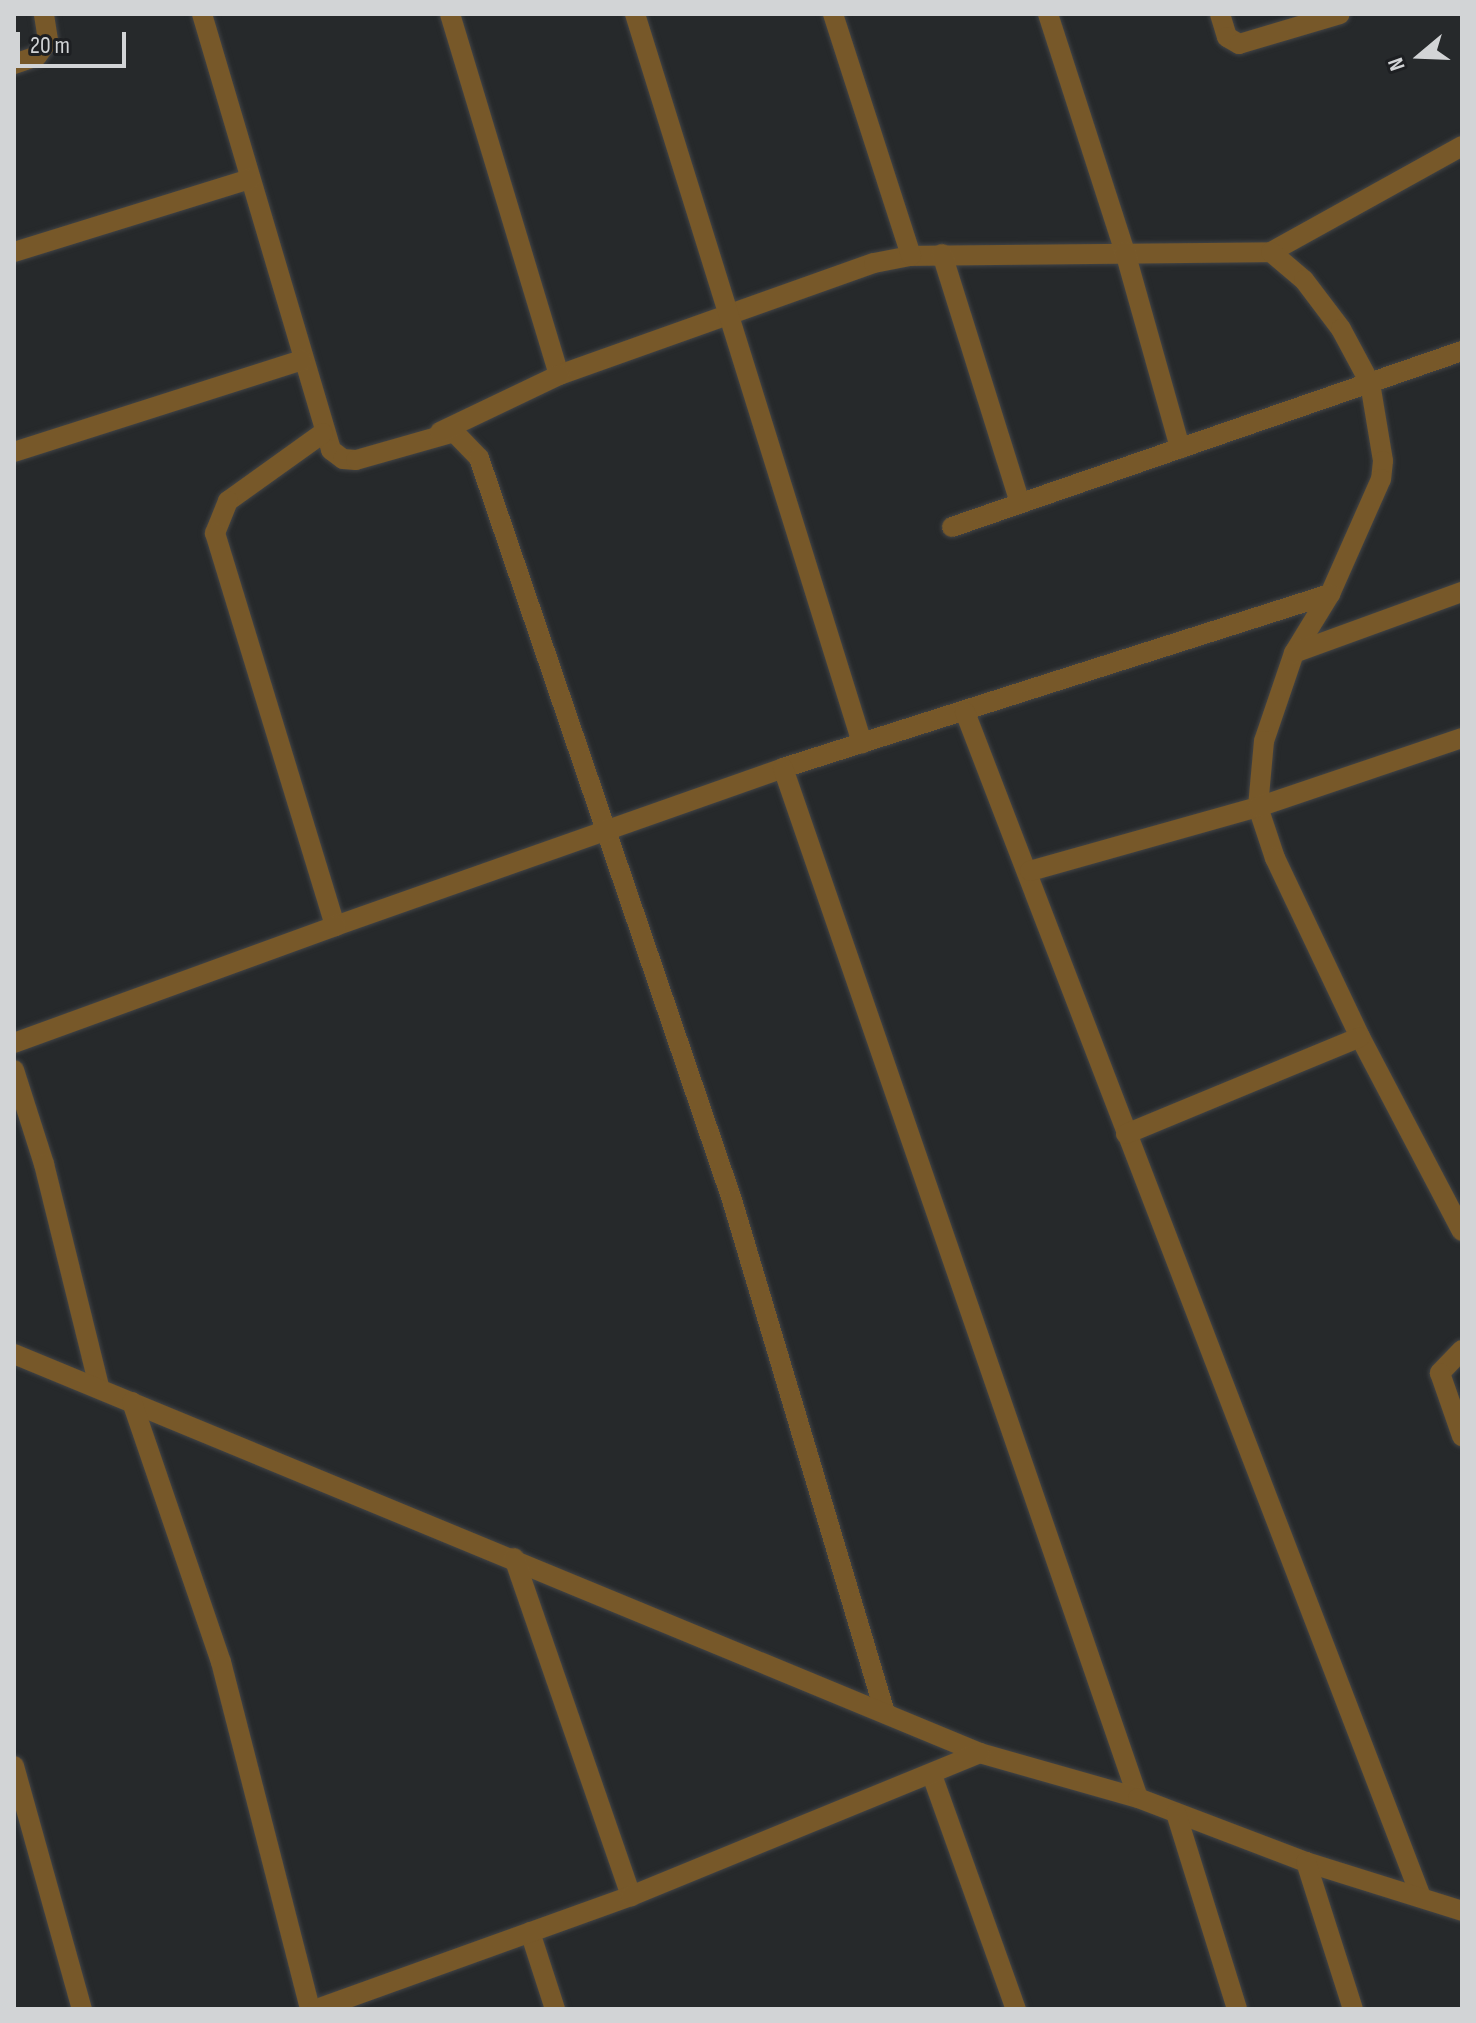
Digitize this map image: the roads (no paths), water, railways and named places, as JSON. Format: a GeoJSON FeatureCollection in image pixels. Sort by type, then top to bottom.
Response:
{"type":"FeatureCollection","features":[{"type":"Feature","properties":{"kind":"street"},"geometry":{"type":"LineString","coordinates":[[14,64],[37,56],[48,40],[44,14]]}},
{"type":"Feature","properties":{"kind":"street"},"geometry":{"type":"LineString","coordinates":[[202,14],[323,433],[331,450],[356,460],[435,435],[559,375],[874,263],[942,254],[1271,252],[1462,146]]}},
{"type":"Feature","properties":{"kind":"street"},"geometry":{"type":"LineString","coordinates":[[450,14],[559,375]]}},
{"type":"Feature","properties":{"kind":"street"},"geometry":{"type":"LineString","coordinates":[[635,14],[862,743]]}},
{"type":"Feature","properties":{"kind":"street"},"geometry":{"type":"LineString","coordinates":[[833,14],[911,256]]}},
{"type":"Feature","properties":{"kind":"street"},"geometry":{"type":"LineString","coordinates":[[1048,14],[1125,252],[1180,448]]}},
{"type":"Feature","properties":{"kind":"street"},"geometry":{"type":"LineString","coordinates":[[1220,14],[1227,37],[1239,44],[1340,14]]}},
{"type":"Feature","properties":{"kind":"street"},"geometry":{"type":"LineString","coordinates":[[14,252],[250,179]]}},
{"type":"Feature","properties":{"kind":"street"},"geometry":{"type":"LineString","coordinates":[[1271,252],[1304,280],[1331,316],[1370,383],[1382,439],[1381,479],[1330,594],[1294,653],[1264,741],[1258,807],[1275,858],[1360,1037],[1462,1231]]}},
{"type":"Feature","properties":{"kind":"street"},"geometry":{"type":"LineString","coordinates":[[942,254],[1020,503]]}},
{"type":"Feature","properties":{"kind":"street"},"geometry":{"type":"LineString","coordinates":[[952,527],[1462,351]]}},
{"type":"Feature","properties":{"kind":"street"},"geometry":{"type":"LineString","coordinates":[[14,452],[302,360]]}},
{"type":"Feature","properties":{"kind":"street"},"geometry":{"type":"LineString","coordinates":[[435,435],[454,432],[479,458],[604,835],[732,1200],[885,1713]]}},
{"type":"Feature","properties":{"kind":"street"},"geometry":{"type":"LineString","coordinates":[[323,433],[228,501],[215,533],[335,926]]}},
{"type":"Feature","properties":{"kind":"street"},"geometry":{"type":"LineString","coordinates":[[1294,653],[1462,592]]}},
{"type":"Feature","properties":{"kind":"street"},"geometry":{"type":"LineString","coordinates":[[14,1043],[335,926],[604,835],[783,768],[1330,594]]}},
{"type":"Feature","properties":{"kind":"street"},"geometry":{"type":"LineString","coordinates":[[965,712],[1030,871],[1126,1134],[1421,1897]]}},
{"type":"Feature","properties":{"kind":"street"},"geometry":{"type":"LineString","coordinates":[[1030,871],[1258,807],[1462,738]]}},
{"type":"Feature","properties":{"kind":"street"},"geometry":{"type":"LineString","coordinates":[[783,768],[1138,1798]]}},
{"type":"Feature","properties":{"kind":"street"},"geometry":{"type":"LineString","coordinates":[[1126,1134],[1360,1037]]}},
{"type":"Feature","properties":{"kind":"street"},"geometry":{"type":"LineString","coordinates":[[14,1070],[44,1164],[99,1387]]}},
{"type":"Feature","properties":{"kind":"street"},"geometry":{"type":"LineString","coordinates":[[1462,1350],[1440,1373],[1462,1436]]}},
{"type":"Feature","properties":{"kind":"street"},"geometry":{"type":"LineString","coordinates":[[14,1354],[980,1753],[1138,1798],[1306,1862],[1462,1911]]}},
{"type":"Feature","properties":{"kind":"street"},"geometry":{"type":"LineString","coordinates":[[132,1402],[221,1662],[310,2009]]}},
{"type":"Feature","properties":{"kind":"street"},"geometry":{"type":"LineString","coordinates":[[514,1558],[631,1896]]}},
{"type":"Feature","properties":{"kind":"street"},"geometry":{"type":"LineString","coordinates":[[317,2009],[631,1896],[980,1753]]}},
{"type":"Feature","properties":{"kind":"street"},"geometry":{"type":"LineString","coordinates":[[14,1766],[82,2009]]}},
{"type":"Feature","properties":{"kind":"street"},"geometry":{"type":"LineString","coordinates":[[932,1775],[1016,2009]]}},
{"type":"Feature","properties":{"kind":"street"},"geometry":{"type":"LineString","coordinates":[[1176,1813],[1237,2009]]}},
{"type":"Feature","properties":{"kind":"street"},"geometry":{"type":"LineString","coordinates":[[1306,1862],[1353,2009]]}},
{"type":"Feature","properties":{"kind":"street"},"geometry":{"type":"LineString","coordinates":[[530,1932],[555,2009]]}}]}
